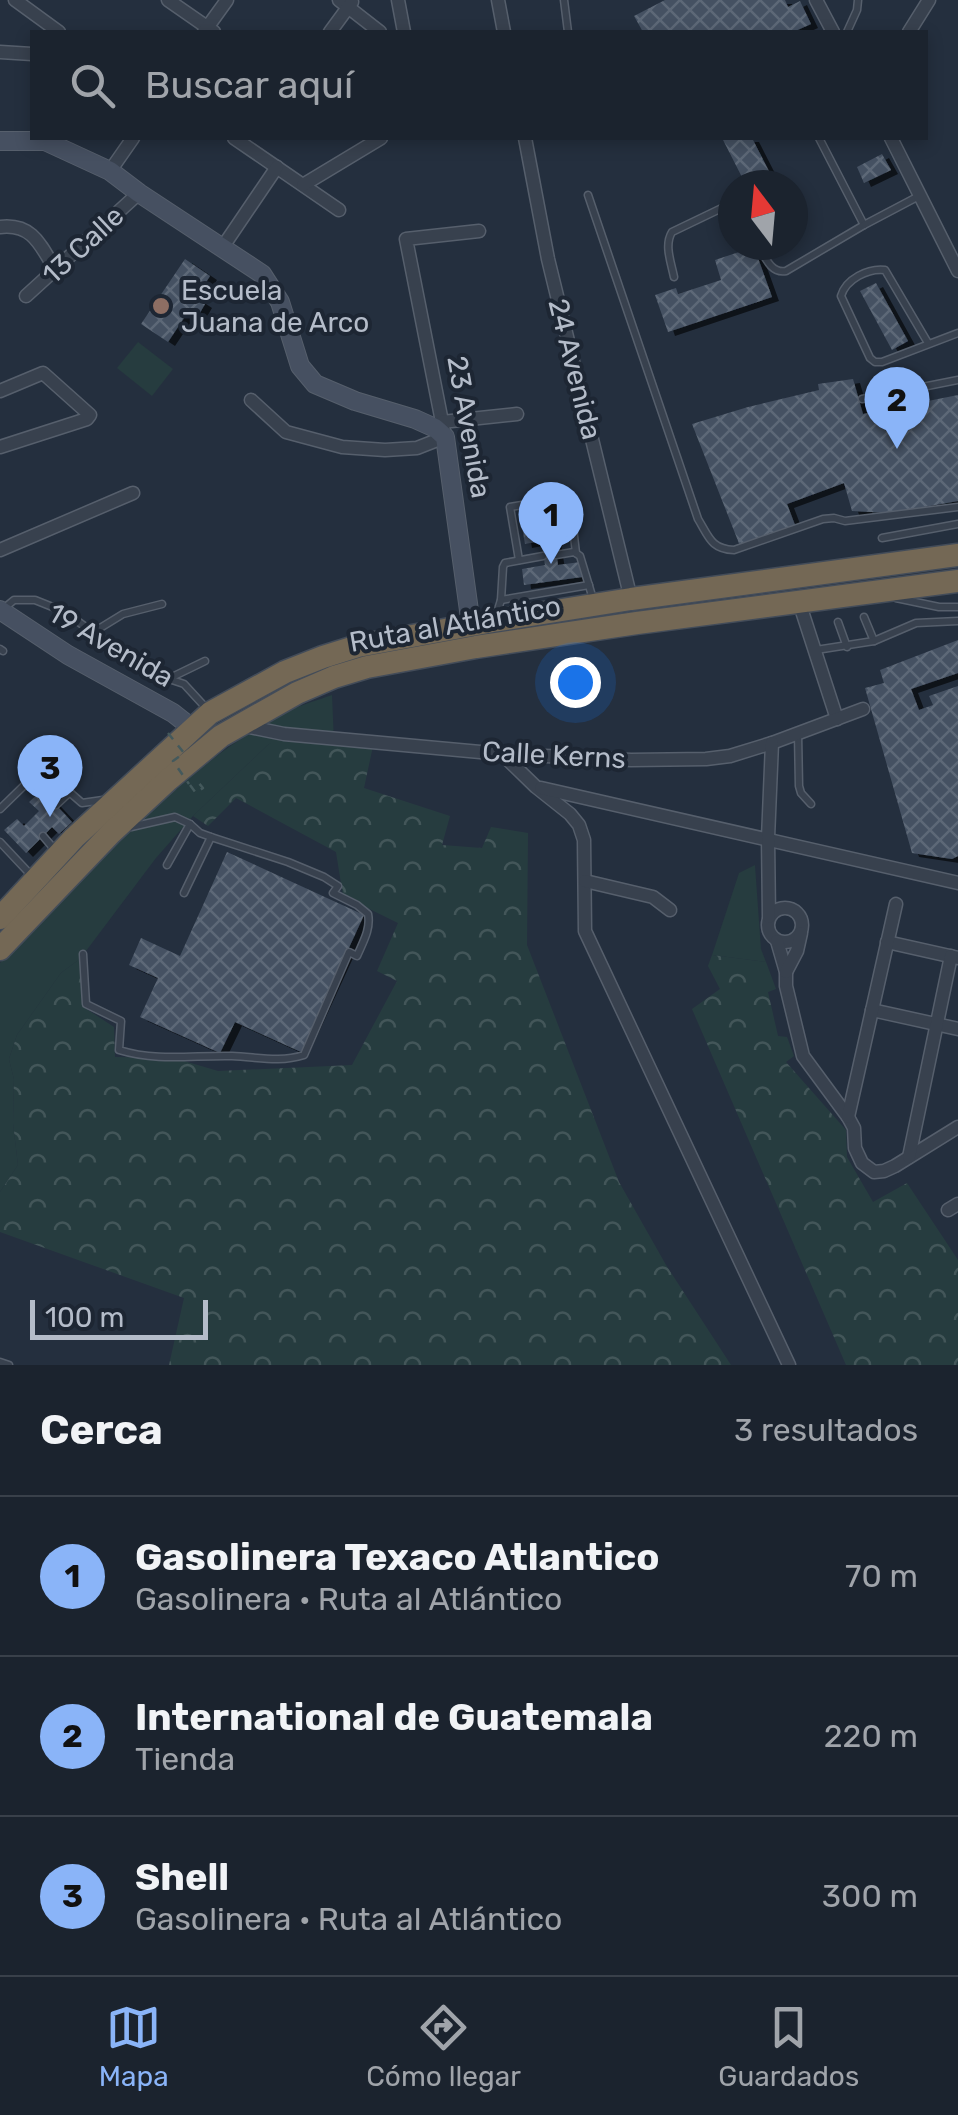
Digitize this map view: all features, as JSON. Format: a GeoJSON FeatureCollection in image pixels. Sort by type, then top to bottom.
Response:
{"type":"FeatureCollection","features":[{"type":"Feature","properties":{"kind":"highway","name":"Ruta al Atlántico"},"geometry":{"type":"LineString","coordinates":[[2,911],[201,721],[285,672],[323,657],[489,615],[592,595],[632,599],[958,554]]}},
{"type":"Feature","properties":{"kind":"highway","name":"Ruta al Atlántico"},"geometry":{"type":"LineString","coordinates":[[0,949],[111,833],[168,780],[238,725],[334,677],[476,647],[637,623],[799,602],[862,605],[958,581]]}},
{"type":"Feature","properties":{"kind":"street"},"geometry":{"type":"LineString","coordinates":[[16,0],[56,30]]}},
{"type":"Feature","properties":{"kind":"street"},"geometry":{"type":"LineString","coordinates":[[168,0],[208,30]]}},
{"type":"Feature","properties":{"kind":"street"},"geometry":{"type":"LineString","coordinates":[[210,30],[227,0]]}},
{"type":"Feature","properties":{"kind":"street"},"geometry":{"type":"LineString","coordinates":[[398,0],[404,30]]}},
{"type":"Feature","properties":{"kind":"street"},"geometry":{"type":"LineString","coordinates":[[498,0],[504,30]]}},
{"type":"Feature","properties":{"kind":"street"},"geometry":{"type":"LineString","coordinates":[[816,0],[831,30]]}},
{"type":"Feature","properties":{"kind":"street"},"geometry":{"type":"LineString","coordinates":[[910,30],[929,0]]}},
{"type":"Feature","properties":{"kind":"street"},"geometry":{"type":"LineString","coordinates":[[331,30],[347,2],[378,30]]}},
{"type":"Feature","properties":{"kind":"street"},"geometry":{"type":"LineString","coordinates":[[0,52],[30,54]]}},
{"type":"Feature","properties":{"kind":"street"},"geometry":{"type":"LineString","coordinates":[[0,141],[46,140],[110,171],[262,274],[280,302],[300,366],[315,384],[444,430]]}},
{"type":"Feature","properties":{"kind":"street"},"geometry":{"type":"LineString","coordinates":[[110,171],[132,140]]}},
{"type":"Feature","properties":{"kind":"street"},"geometry":{"type":"LineString","coordinates":[[303,185],[378,140]]}},
{"type":"Feature","properties":{"kind":"street","name":"24 Avenida"},"geometry":{"type":"LineString","coordinates":[[524,140],[548,260],[632,599]]}},
{"type":"Feature","properties":{"kind":"street"},"geometry":{"type":"LineString","coordinates":[[891,140],[958,271]]}},
{"type":"Feature","properties":{"kind":"street"},"geometry":{"type":"LineString","coordinates":[[250,142],[277,167],[339,210]]}},
{"type":"Feature","properties":{"kind":"street"},"geometry":{"type":"LineString","coordinates":[[222,248],[277,167]]}},
{"type":"Feature","properties":{"kind":"street","name":"13 Calle"},"geometry":{"type":"LineString","coordinates":[[26,296],[139,192]]}},
{"type":"Feature","properties":{"kind":"street"},"geometry":{"type":"LineString","coordinates":[[0,227],[14,225],[33,234],[56,271]]}},
{"type":"Feature","properties":{"kind":"street","name":"23 Avenida"},"geometry":{"type":"LineString","coordinates":[[479,231],[406,240],[444,430],[489,615]]}},
{"type":"Feature","properties":{"kind":"street"},"geometry":{"type":"LineString","coordinates":[[0,391],[41,373],[89,413],[89,417],[0,447]]}},
{"type":"Feature","properties":{"kind":"street"},"geometry":{"type":"LineString","coordinates":[[252,400],[286,432],[342,447],[386,450],[417,448],[444,430],[517,414]]}},
{"type":"Feature","properties":{"kind":"street"},"geometry":{"type":"LineString","coordinates":[[0,550],[133,493]]}},
{"type":"Feature","properties":{"kind":"street"},"geometry":{"type":"LineString","coordinates":[[799,602],[837,718]]}},
{"type":"Feature","properties":{"kind":"street","name":"19 Avenida"},"geometry":{"type":"LineString","coordinates":[[0,610],[68,655],[173,713],[201,721]]}},
{"type":"Feature","properties":{"kind":"street","name":"Calle Kerns"},"geometry":{"type":"LineString","coordinates":[[238,725],[284,734],[502,754],[706,760],[772,743],[863,709]]}},
{"type":"Feature","properties":{"kind":"street"},"geometry":{"type":"LineString","coordinates":[[772,743],[768,930],[777,941],[786,972],[803,1056],[848,1117],[854,1128],[858,1156],[874,1172],[884,1171],[958,1127]]}},
{"type":"Feature","properties":{"kind":"street"},"geometry":{"type":"LineString","coordinates":[[502,754],[579,825],[584,840],[585,930],[789,1365]]}},
{"type":"Feature","properties":{"kind":"street"},"geometry":{"type":"LineString","coordinates":[[536,787],[958,883]]}},
{"type":"Feature","properties":{"kind":"street"},"geometry":{"type":"LineString","coordinates":[[585,881],[654,897],[670,910]]}},
{"type":"Feature","properties":{"kind":"street"},"geometry":{"type":"LineString","coordinates":[[770,890],[802,920],[797,951],[786,972]]}},
{"type":"Feature","properties":{"kind":"street"},"geometry":{"type":"LineString","coordinates":[[848,1117],[896,904]]}},
{"type":"Feature","properties":{"kind":"street"},"geometry":{"type":"LineString","coordinates":[[769,917],[780,908],[793,910]]}},
{"type":"Feature","properties":{"kind":"street"},"geometry":{"type":"LineString","coordinates":[[777,941],[790,942],[801,933]]}},
{"type":"Feature","properties":{"kind":"street"},"geometry":{"type":"LineString","coordinates":[[887,942],[954,957],[909,1157]]}},
{"type":"Feature","properties":{"kind":"street"},"geometry":{"type":"LineString","coordinates":[[872,1010],[958,1029]]}},
{"type":"Feature","properties":{"kind":"lane"},"geometry":{"type":"LineString","coordinates":[[564,0],[568,30]]}},
{"type":"Feature","properties":{"kind":"lane"},"geometry":{"type":"LineString","coordinates":[[849,30],[858,0]]}},
{"type":"Feature","properties":{"kind":"lane"},"geometry":{"type":"LineString","coordinates":[[857,10],[866,0]]}},
{"type":"Feature","properties":{"kind":"lane"},"geometry":{"type":"LineString","coordinates":[[820,140],[864,225]]}},
{"type":"Feature","properties":{"kind":"lane"},"geometry":{"type":"LineString","coordinates":[[588,195],[698,519],[714,545],[721,550],[734,550],[823,519],[845,521],[958,507]]}},
{"type":"Feature","properties":{"kind":"lane"},"geometry":{"type":"LineString","coordinates":[[808,258],[920,196]]}},
{"type":"Feature","properties":{"kind":"lane"},"geometry":{"type":"LineString","coordinates":[[674,276],[668,238],[672,232],[718,210]]}},
{"type":"Feature","properties":{"kind":"lane"},"geometry":{"type":"LineString","coordinates":[[768,260],[779,272],[805,260]]}},
{"type":"Feature","properties":{"kind":"lane"},"geometry":{"type":"LineString","coordinates":[[928,343],[885,270],[865,272],[842,290],[840,296],[875,362],[958,333]]}},
{"type":"Feature","properties":{"kind":"lane"},"geometry":{"type":"LineString","coordinates":[[862,400],[958,380]]}},
{"type":"Feature","properties":{"kind":"lane"},"geometry":{"type":"LineString","coordinates":[[519,560],[510,506],[564,498],[570,502],[576,553],[592,595]]}},
{"type":"Feature","properties":{"kind":"lane"},"geometry":{"type":"LineString","coordinates":[[882,538],[958,524]]}},
{"type":"Feature","properties":{"kind":"lane"},"geometry":{"type":"LineString","coordinates":[[556,555],[576,553]]}},
{"type":"Feature","properties":{"kind":"lane"},"geometry":{"type":"LineString","coordinates":[[489,615],[503,567],[508,562],[544,556]]}},
{"type":"Feature","properties":{"kind":"lane"},"geometry":{"type":"LineString","coordinates":[[0,610],[14,600],[35,600],[65,612],[92,633],[184,684],[201,721]]}},
{"type":"Feature","properties":{"kind":"lane"},"geometry":{"type":"LineString","coordinates":[[92,633],[123,614],[162,604]]}},
{"type":"Feature","properties":{"kind":"lane"},"geometry":{"type":"LineString","coordinates":[[874,641],[862,605],[958,606]]}},
{"type":"Feature","properties":{"kind":"lane"},"geometry":{"type":"LineString","coordinates":[[815,650],[874,641],[916,623],[958,621]]}},
{"type":"Feature","properties":{"kind":"lane"},"geometry":{"type":"LineString","coordinates":[[838,622],[847,647]]}},
{"type":"Feature","properties":{"kind":"lane"},"geometry":{"type":"LineString","coordinates":[[169,679],[205,662]]}},
{"type":"Feature","properties":{"kind":"lane"},"geometry":{"type":"LineString","coordinates":[[798,733],[799,786],[811,804]]}},
{"type":"Feature","properties":{"kind":"lane"},"geometry":{"type":"LineString","coordinates":[[0,810],[40,770],[82,803],[122,793]]}},
{"type":"Feature","properties":{"kind":"lane"},"geometry":{"type":"LineString","coordinates":[[56,805],[70,792]]}},
{"type":"Feature","properties":{"kind":"lane"},"geometry":{"type":"LineString","coordinates":[[84,954],[86,1004],[121,1021],[120,1050],[184,1059],[232,1056],[286,1060],[304,1055],[349,952],[357,956],[368,927],[368,914],[333,893],[338,886],[324,878],[262,852],[200,833],[175,818],[111,833]]}},
{"type":"Feature","properties":{"kind":"lane"},"geometry":{"type":"LineString","coordinates":[[167,865],[190,824]]}},
{"type":"Feature","properties":{"kind":"lane"},"geometry":{"type":"LineString","coordinates":[[44,836],[55,850],[53,861]]}},
{"type":"Feature","properties":{"kind":"lane"},"geometry":{"type":"LineString","coordinates":[[184,893],[211,837]]}},
{"type":"Feature","properties":{"kind":"lane"},"geometry":{"type":"LineString","coordinates":[[0,842],[30,874],[25,891]]}},
{"type":"Feature","properties":{"kind":"lane"},"geometry":{"type":"LineString","coordinates":[[0,1362],[10,1365]]}},
{"type":"Feature","properties":{"kind":"path"},"geometry":{"type":"LineString","coordinates":[[168,733],[184,753],[172,761],[196,793],[203,788],[195,778]]}},
{"type":"Feature","properties":{"kind":"green space"},"geometry":{"type":"Polygon","coordinates":[[[138,342],[173,369],[152,396],[117,368],[138,342]]]}},
{"type":"Feature","properties":{"kind":"green space"},"geometry":{"type":"Polygon","coordinates":[[[332,695],[334,742],[269,744],[193,816],[156,858],[80,959],[61,973],[17,1035],[9,1059],[14,1079],[13,1123],[18,1165],[0,1192],[0,963],[86,872],[193,775],[268,722],[332,695]]]}},
{"type":"Feature","properties":{"kind":"green space"},"geometry":{"type":"Polygon","coordinates":[[[284,739],[373,746],[364,788],[450,816],[442,845],[482,848],[491,827],[528,833],[527,945],[619,1182],[666,1265],[731,1365],[169,1365],[184,1298],[0,1232],[0,1192],[18,1165],[13,1123],[14,1079],[9,1059],[17,1035],[61,973],[80,959],[85,1008],[114,1027],[115,1057],[174,1058],[218,1071],[352,1065],[397,981],[377,971],[398,923],[343,896],[336,852],[236,798],[208,826],[193,816],[269,744],[284,739]]]}},
{"type":"Feature","properties":{"kind":"green space"},"geometry":{"type":"Polygon","coordinates":[[[755,865],[761,949],[766,962],[712,955],[739,873],[755,865]]]}},
{"type":"Feature","properties":{"kind":"green space"},"geometry":{"type":"Polygon","coordinates":[[[712,955],[766,962],[776,989],[768,992],[778,1036],[787,1037],[794,1056],[786,1062],[846,1130],[847,1157],[873,1202],[907,1183],[958,1260],[958,1365],[846,1365],[692,1009],[720,989],[708,966],[712,955]]]}},
{"type":"Feature","properties":{"kind":"building"},"geometry":{"type":"Polygon","coordinates":[[[665,0],[785,0],[788,7],[800,1],[811,24],[798,30],[642,30],[634,16],[665,0]]]}},
{"type":"Feature","properties":{"kind":"building"},"geometry":{"type":"Polygon","coordinates":[[[723,140],[753,140],[768,170],[738,170],[723,140]]]}},
{"type":"Feature","properties":{"kind":"building"},"geometry":{"type":"Polygon","coordinates":[[[882,154],[891,170],[864,183],[857,167],[882,154]]]}},
{"type":"Feature","properties":{"kind":"building"},"geometry":{"type":"Polygon","coordinates":[[[185,259],[210,276],[196,298],[205,304],[197,318],[188,312],[168,342],[141,324],[185,259]]]}},
{"type":"Feature","properties":{"kind":"building"},"geometry":{"type":"Polygon","coordinates":[[[715,260],[759,260],[772,297],[668,332],[655,295],[676,288],[678,294],[721,280],[715,260]]]}},
{"type":"Feature","properties":{"kind":"building"},"geometry":{"type":"Polygon","coordinates":[[[876,283],[908,341],[892,350],[860,291],[876,283]]]}},
{"type":"Feature","properties":{"kind":"building"},"geometry":{"type":"Polygon","coordinates":[[[853,379],[863,414],[958,395],[958,501],[890,513],[852,511],[844,483],[787,504],[795,525],[740,546],[692,424],[819,390],[818,384],[853,379]]]}},
{"type":"Feature","properties":{"kind":"building"},"geometry":{"type":"Polygon","coordinates":[[[565,508],[570,536],[554,539],[558,565],[580,562],[582,577],[524,585],[522,569],[545,565],[541,541],[525,544],[520,516],[565,508]]]}},
{"type":"Feature","properties":{"kind":"building"},"geometry":{"type":"Polygon","coordinates":[[[958,640],[958,673],[911,689],[919,710],[933,705],[929,696],[958,686],[958,856],[952,859],[912,853],[865,688],[884,683],[880,670],[958,640]]]}},
{"type":"Feature","properties":{"kind":"building"},"geometry":{"type":"Polygon","coordinates":[[[42,790],[72,822],[59,834],[52,827],[26,853],[4,830],[17,819],[24,826],[39,811],[29,802],[42,790]]]}},
{"type":"Feature","properties":{"kind":"building"},"geometry":{"type":"Polygon","coordinates":[[[227,852],[364,915],[301,1052],[235,1022],[220,1053],[140,1017],[158,978],[129,965],[141,938],[180,956],[227,852]]]}},
{"type":"Feature","properties":{"kind":"place","name":"Escuela Juana de Arco"},"geometry":{"type":"Point","coordinates":[161,306]}},
{"type":"Feature","properties":{"kind":"place","name":"International de Guatemala"},"geometry":{"type":"Point","coordinates":[897,449]}},
{"type":"Feature","properties":{"kind":"place","name":"Gasolinera Texaco Atlantico"},"geometry":{"type":"Point","coordinates":[551,564]}},
{"type":"Feature","properties":{"kind":"place","name":"Shell"},"geometry":{"type":"Point","coordinates":[50,817]}}]}
